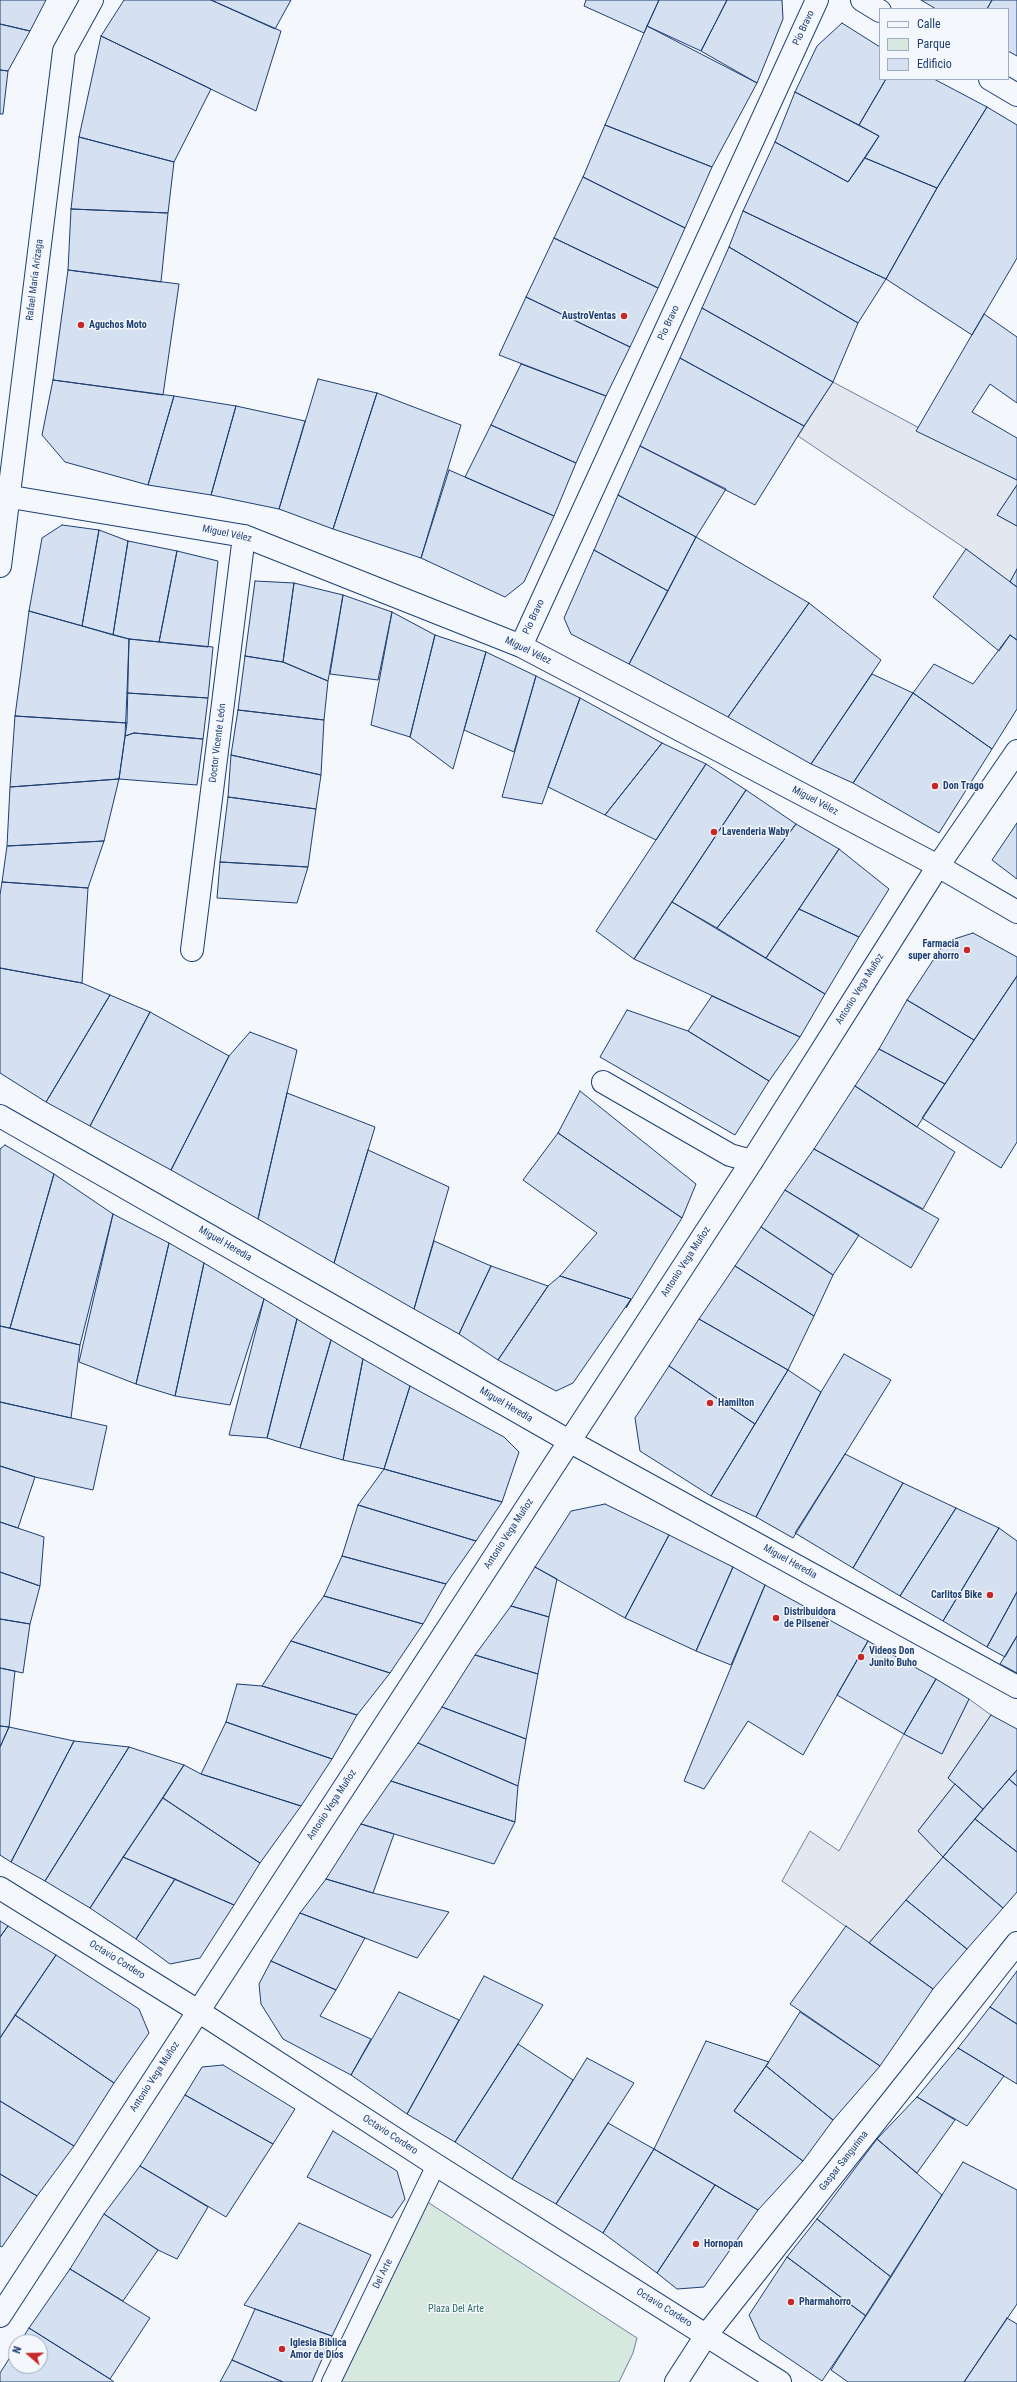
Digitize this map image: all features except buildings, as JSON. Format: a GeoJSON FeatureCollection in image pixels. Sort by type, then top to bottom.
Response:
{"type":"FeatureCollection","features":[{"type":"Feature","properties":{"kind":"street","name":"Rafael María Arízaga"},"geometry":{"type":"LineString","coordinates":[[0,566],[4,495],[64,52],[92,0]]}},
{"type":"Feature","properties":{"kind":"street","name":"Pío Bravo"},"geometry":{"type":"LineString","coordinates":[[521,646],[817,0]]}},
{"type":"Feature","properties":{"kind":"street"},"geometry":{"type":"LineString","coordinates":[[862,0],[879,10]]}},
{"type":"Feature","properties":{"kind":"street"},"geometry":{"type":"LineString","coordinates":[[992,80],[1017,96]]}},
{"type":"Feature","properties":{"kind":"street","name":"Miguel Vélez"},"geometry":{"type":"LineString","coordinates":[[4,495],[244,536],[521,646],[938,866],[1017,912]]}},
{"type":"Feature","properties":{"kind":"street","name":"Doctor Vicente León"},"geometry":{"type":"LineString","coordinates":[[192,950],[244,536]]}},
{"type":"Feature","properties":{"kind":"street","name":"Antonio Vega Muñoz"},"geometry":{"type":"LineString","coordinates":[[0,2316],[752,1161],[938,866],[1017,751]]}},
{"type":"Feature","properties":{"kind":"street"},"geometry":{"type":"LineString","coordinates":[[603,1082],[730,1155],[752,1161]]}},
{"type":"Feature","properties":{"kind":"street","name":"Miguel Heredia"},"geometry":{"type":"LineString","coordinates":[[0,1116],[569,1441],[1017,1687]]}},
{"type":"Feature","properties":{"kind":"street","name":"Octavio Cordero"},"geometry":{"type":"LineString","coordinates":[[0,1888],[198,2011],[436,2165],[707,2334],[780,2382]]}},
{"type":"Feature","properties":{"kind":"street","name":"Gaspar Sangurima"},"geometry":{"type":"LineString","coordinates":[[676,2382],[707,2334],[1017,1943]]}},
{"type":"Feature","properties":{"kind":"lane","name":"Del Arte"},"geometry":{"type":"LineString","coordinates":[[331,2382],[436,2165]]}},
{"type":"Feature","properties":{"kind":"green space","name":"Plaza Del Arte"},"geometry":{"type":"Polygon","coordinates":[[[426,2201],[637,2338],[633,2353],[619,2382],[339,2382],[426,2201]]]}},
{"type":"Feature","properties":{"kind":"shaded area"},"geometry":{"type":"Polygon","coordinates":[[[833,382],[1017,480],[1017,485],[997,515],[1017,526],[1017,569],[1010,582],[966,549],[798,436],[833,382]]]}},
{"type":"Feature","properties":{"kind":"shaded area"},"geometry":{"type":"Polygon","coordinates":[[[969,1699],[991,1715],[948,1778],[955,1784],[918,1831],[943,1857],[869,1943],[782,1881],[810,1831],[839,1851],[904,1734],[942,1754],[969,1699]]]}},
{"type":"Feature","properties":{"kind":"place","name":"AustroVentas"},"geometry":{"type":"Point","coordinates":[624,316]}},
{"type":"Feature","properties":{"kind":"place","name":"Aguchos Moto"},"geometry":{"type":"Point","coordinates":[81,325]}},
{"type":"Feature","properties":{"kind":"place","name":"Don Trago"},"geometry":{"type":"Point","coordinates":[935,786]}},
{"type":"Feature","properties":{"kind":"place","name":"Lavenderia Waby"},"geometry":{"type":"Point","coordinates":[714,832]}},
{"type":"Feature","properties":{"kind":"place","name":"Farmacia super ahorro"},"geometry":{"type":"Point","coordinates":[967,950]}},
{"type":"Feature","properties":{"kind":"place","name":"Hamilton"},"geometry":{"type":"Point","coordinates":[710,1403]}},
{"type":"Feature","properties":{"kind":"place","name":"Carlitos Bike"},"geometry":{"type":"Point","coordinates":[990,1595]}},
{"type":"Feature","properties":{"kind":"place","name":"Distribuidora de Pilsener"},"geometry":{"type":"Point","coordinates":[776,1618]}},
{"type":"Feature","properties":{"kind":"place","name":"Videos Don Junito Buho"},"geometry":{"type":"Point","coordinates":[861,1657]}},
{"type":"Feature","properties":{"kind":"place","name":"Hornopan"},"geometry":{"type":"Point","coordinates":[696,2244]}},
{"type":"Feature","properties":{"kind":"place","name":"Pharmahorro"},"geometry":{"type":"Point","coordinates":[791,2302]}},
{"type":"Feature","properties":{"kind":"place","name":"Iglesia Biblica Amor de Dios"},"geometry":{"type":"Point","coordinates":[282,2349]}}]}
